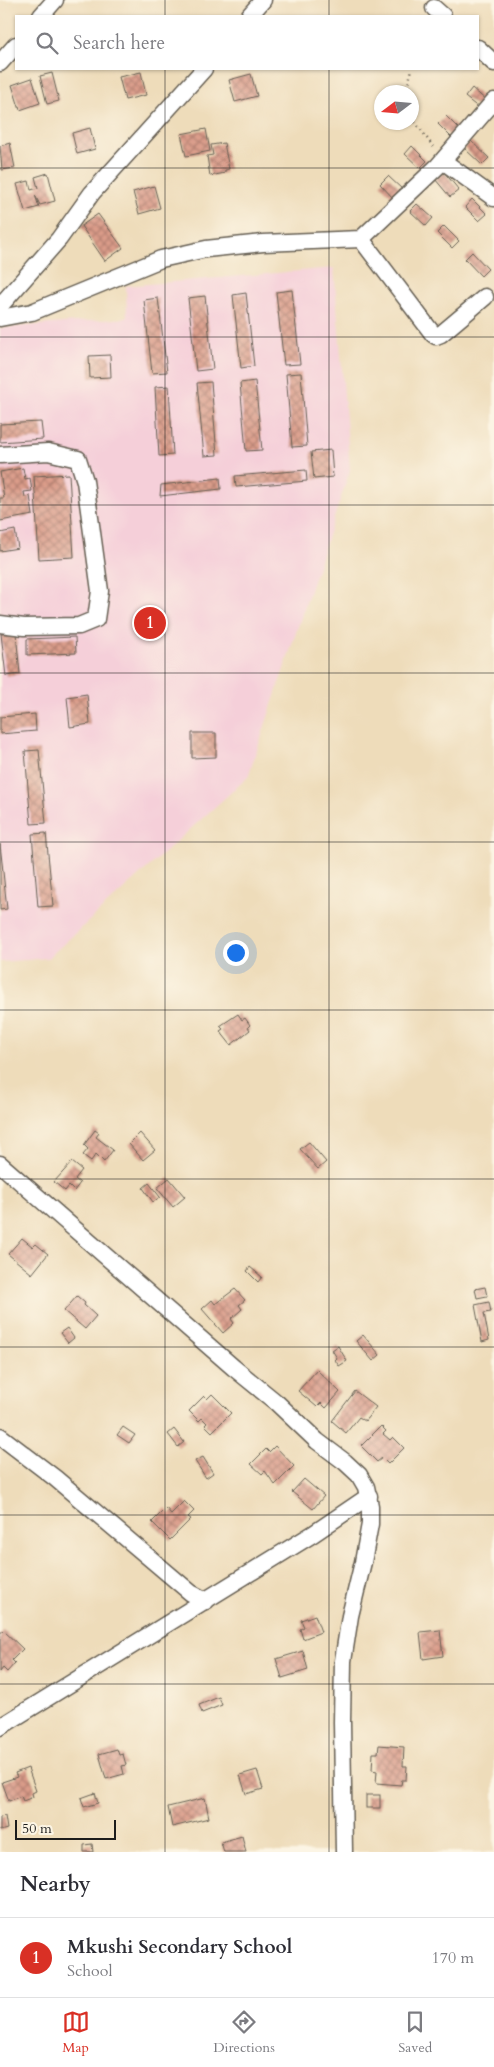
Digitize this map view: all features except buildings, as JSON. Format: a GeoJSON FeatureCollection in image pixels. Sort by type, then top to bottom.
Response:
{"type":"FeatureCollection","features":[{"type":"Feature","properties":{"kind":"street"},"geometry":{"type":"LineString","coordinates":[[42,15],[55,0]]}},
{"type":"Feature","properties":{"kind":"street"},"geometry":{"type":"LineString","coordinates":[[250,15],[263,0]]}},
{"type":"Feature","properties":{"kind":"street"},"geometry":{"type":"LineString","coordinates":[[0,63],[15,45]]}},
{"type":"Feature","properties":{"kind":"street"},"geometry":{"type":"LineString","coordinates":[[479,49],[494,63]]}},
{"type":"Feature","properties":{"kind":"street"},"geometry":{"type":"LineString","coordinates":[[0,306],[60,239],[92,193],[203,70]]}},
{"type":"Feature","properties":{"kind":"street"},"geometry":{"type":"LineString","coordinates":[[0,318],[32,312],[161,259],[206,249],[263,243],[360,239],[443,160],[494,101]]}},
{"type":"Feature","properties":{"kind":"street"},"geometry":{"type":"LineString","coordinates":[[443,160],[494,198]]}},
{"type":"Feature","properties":{"kind":"street"},"geometry":{"type":"LineString","coordinates":[[360,239],[432,334],[436,336],[442,334],[485,297]]}},
{"type":"Feature","properties":{"kind":"street"},"geometry":{"type":"LineString","coordinates":[[0,455],[48,452],[78,459],[85,481],[100,591],[96,618],[79,626],[24,627],[0,624]]}},
{"type":"Feature","properties":{"kind":"street"},"geometry":{"type":"LineString","coordinates":[[0,1164],[234,1368],[278,1403],[316,1441],[345,1462],[359,1476],[369,1496],[370,1524],[350,1616],[343,1661],[344,1852]]}},
{"type":"Feature","properties":{"kind":"street"},"geometry":{"type":"LineString","coordinates":[[0,1436],[56,1478],[191,1593],[206,1601]]}},
{"type":"Feature","properties":{"kind":"street"},"geometry":{"type":"LineString","coordinates":[[4,1719],[206,1601],[313,1534],[369,1496]]}},
{"type":"Feature","properties":{"kind":"path"},"geometry":{"type":"LineString","coordinates":[[408,85],[412,70]]}},
{"type":"Feature","properties":{"kind":"path"},"geometry":{"type":"LineString","coordinates":[[419,127],[443,160]]}},
{"type":"Feature","properties":{"kind":"shaded area"},"geometry":{"type":"Polygon","coordinates":[[[334,268],[350,470],[248,777],[48,958],[0,962],[0,328],[127,318],[126,286],[334,268]]]}},
{"type":"Feature","properties":{"kind":"place","name":"Mkushi Secondary School"},"geometry":{"type":"Point","coordinates":[150,623]}}]}
